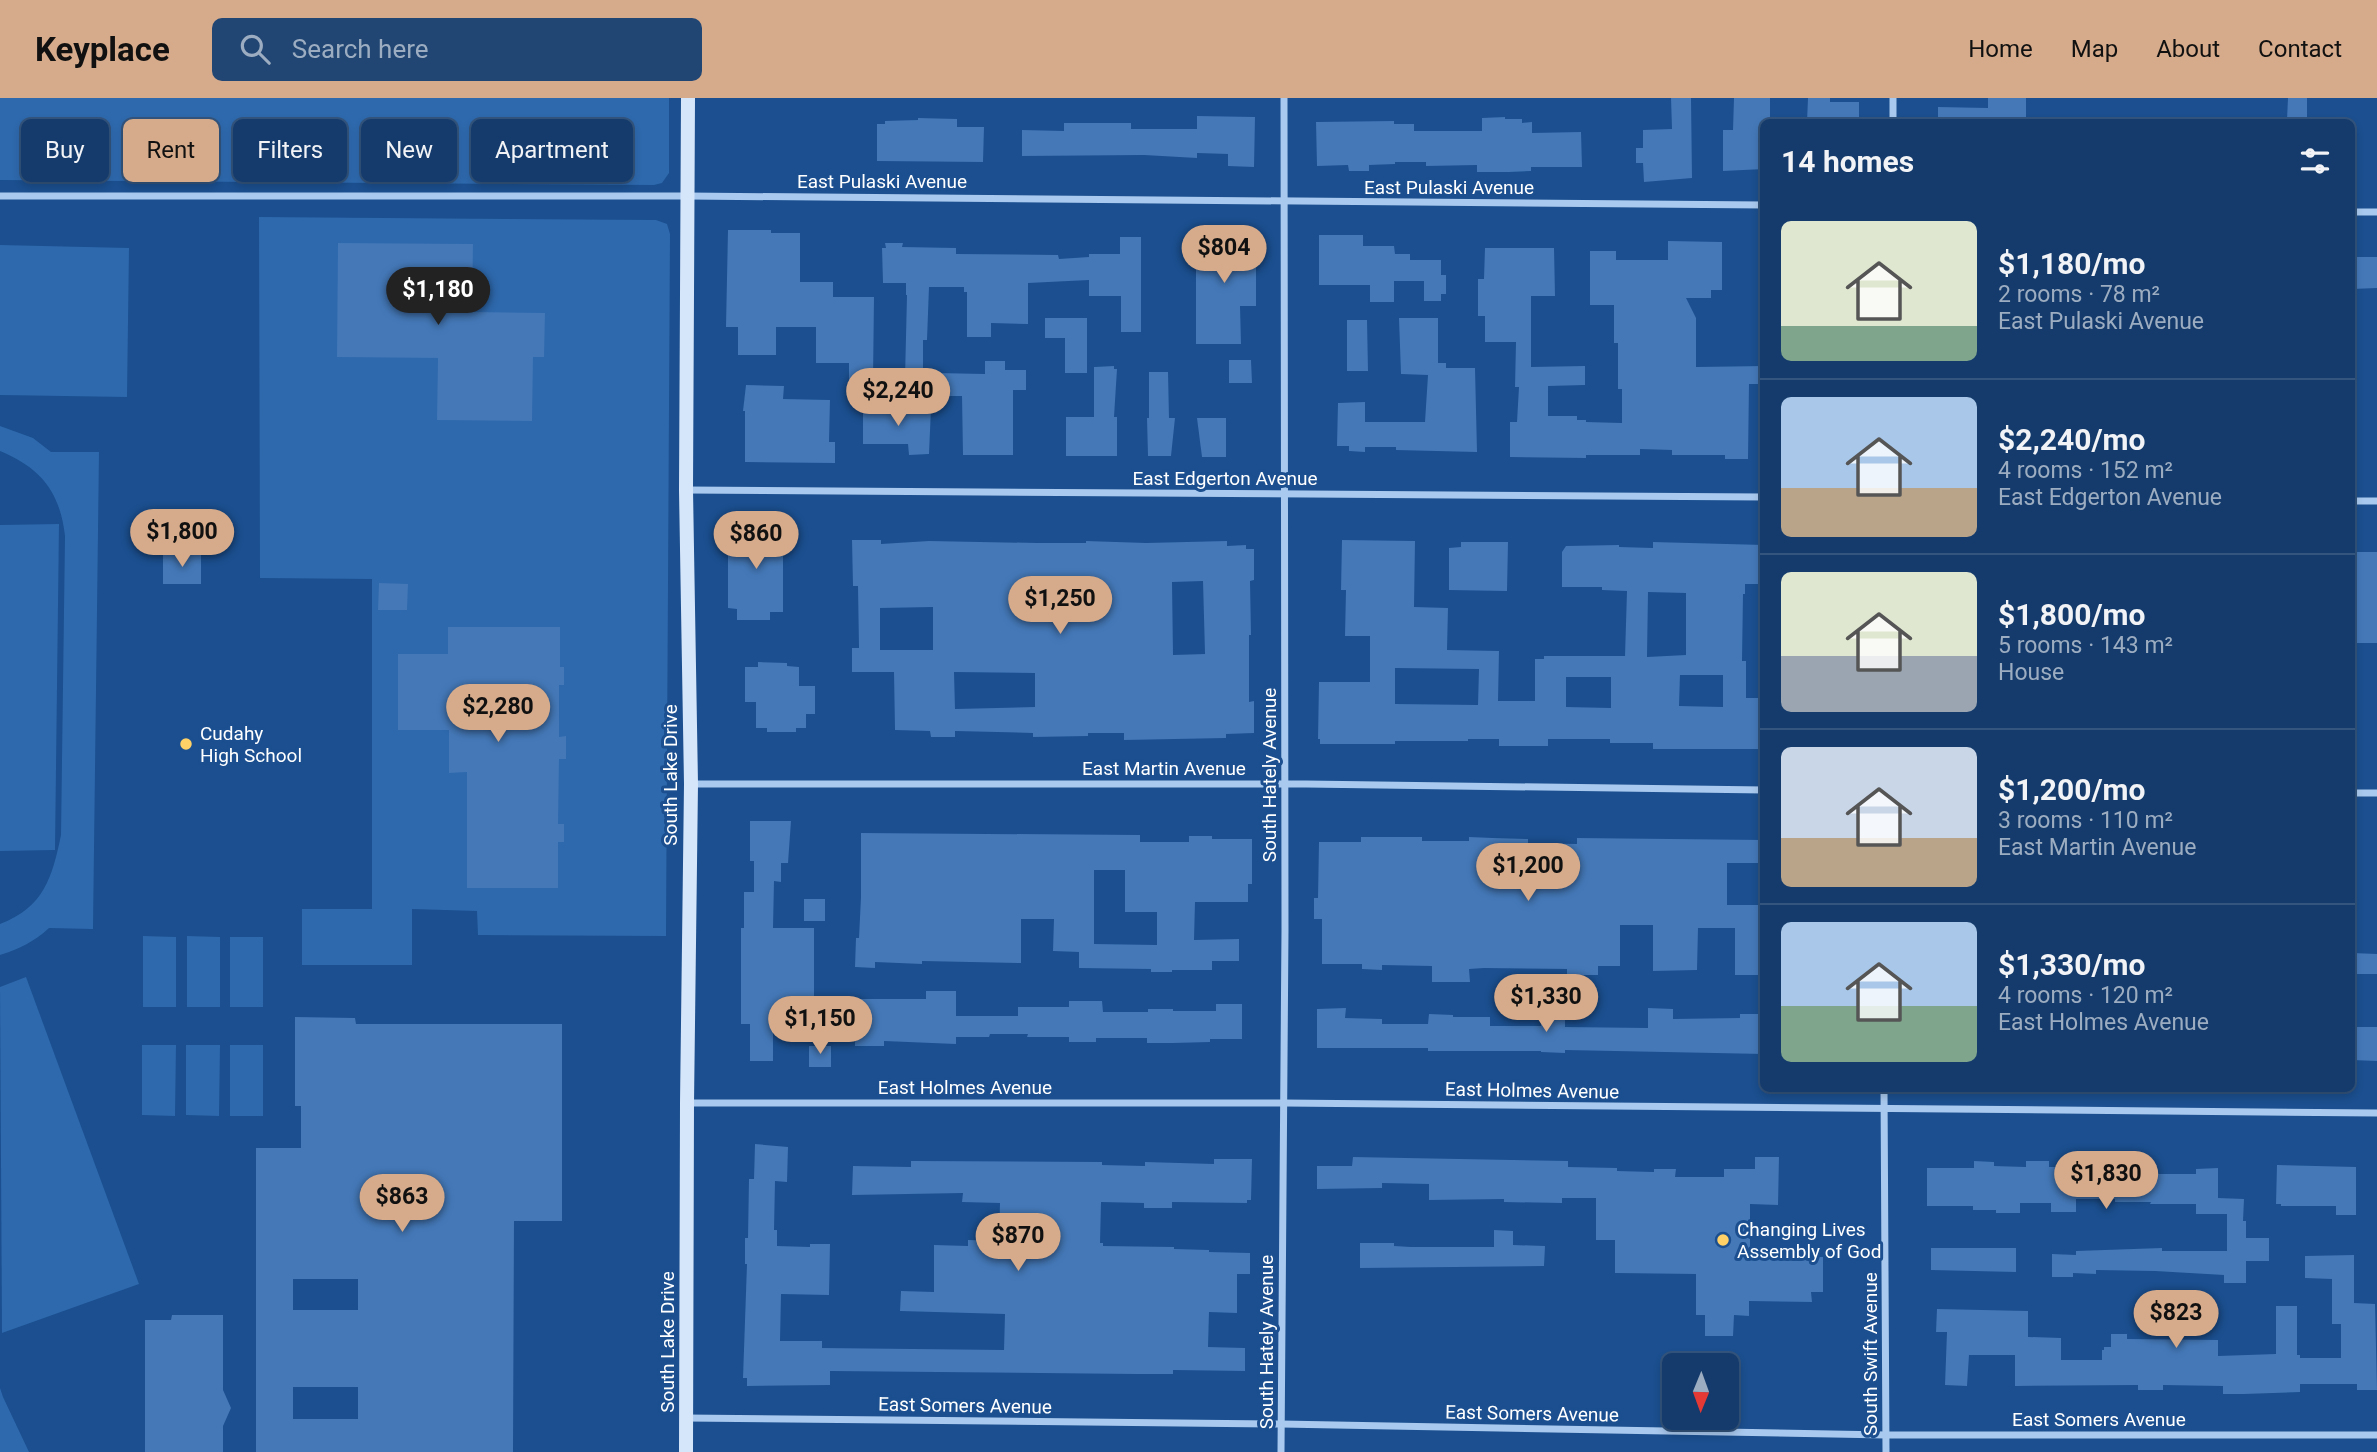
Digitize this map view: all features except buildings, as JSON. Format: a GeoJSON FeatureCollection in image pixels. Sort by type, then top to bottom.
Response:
{"type":"FeatureCollection","features":[{"type":"Feature","properties":{"kind":"main road","name":"South Lake Drive"},"geometry":{"type":"LineString","coordinates":[[686,1452],[691,784],[686,490],[688,98]]}},
{"type":"Feature","properties":{"kind":"street","name":"South Hately Avenue"},"geometry":{"type":"LineString","coordinates":[[1281,1452],[1284,1103],[1284,98]]}},
{"type":"Feature","properties":{"kind":"street"},"geometry":{"type":"LineString","coordinates":[[1893,98],[1893,119]]}},
{"type":"Feature","properties":{"kind":"street","name":"East Pulaski Avenue"},"geometry":{"type":"LineString","coordinates":[[0,196],[688,196],[1760,205]]}},
{"type":"Feature","properties":{"kind":"street"},"geometry":{"type":"LineString","coordinates":[[2355,212],[2377,212]]}},
{"type":"Feature","properties":{"kind":"street","name":"East Edgerton Avenue"},"geometry":{"type":"LineString","coordinates":[[686,490],[1760,497]]}},
{"type":"Feature","properties":{"kind":"street"},"geometry":{"type":"LineString","coordinates":[[2355,501],[2377,501]]}},
{"type":"Feature","properties":{"kind":"street","name":"East Martin Avenue"},"geometry":{"type":"LineString","coordinates":[[691,784],[1284,784],[1760,790]]}},
{"type":"Feature","properties":{"kind":"street"},"geometry":{"type":"LineString","coordinates":[[2355,793],[2377,793]]}},
{"type":"Feature","properties":{"kind":"street","name":"South Swift Avenue"},"geometry":{"type":"LineString","coordinates":[[1884,1092],[1886,1452]]}},
{"type":"Feature","properties":{"kind":"street","name":"East Holmes Avenue"},"geometry":{"type":"LineString","coordinates":[[687,1103],[1284,1103],[2377,1113]]}},
{"type":"Feature","properties":{"kind":"street","name":"East Somers Avenue"},"geometry":{"type":"LineString","coordinates":[[686,1418],[1281,1424],[1886,1435],[2377,1435]]}},
{"type":"Feature","properties":{"kind":"shaded area"},"geometry":{"type":"Polygon","coordinates":[[[0,98],[669,98],[669,173],[662,183],[654,185],[262,182],[347,182],[347,119],[233,119],[233,182],[219,182],[219,119],[123,119],[123,181],[109,181],[109,119],[21,119],[21,180],[0,180],[0,98]]]}},
{"type":"Feature","properties":{"kind":"shaded area"},"geometry":{"type":"Polygon","coordinates":[[[259,217],[656,220],[667,224],[670,234],[666,936],[478,935],[477,911],[412,909],[412,965],[302,965],[302,909],[372,909],[372,579],[260,578],[259,217]]]}},
{"type":"Feature","properties":{"kind":"shaded area"},"geometry":{"type":"Polygon","coordinates":[[[0,245],[129,248],[127,397],[0,395],[0,245]]]}},
{"type":"Feature","properties":{"kind":"shaded area"},"geometry":{"type":"Polygon","coordinates":[[[0,426],[33,438],[51,452],[99,452],[93,929],[49,928],[26,944],[0,955],[0,924],[27,909],[44,889],[54,865],[61,835],[65,536],[58,507],[46,483],[27,465],[0,451],[0,426]]]}},
{"type":"Feature","properties":{"kind":"shaded area"},"geometry":{"type":"Polygon","coordinates":[[[59,524],[55,850],[0,851],[0,525],[59,524]]]}},
{"type":"Feature","properties":{"kind":"shaded area"},"geometry":{"type":"Polygon","coordinates":[[[143,936],[176,937],[176,1007],[143,1007],[143,936]]]}},
{"type":"Feature","properties":{"kind":"shaded area"},"geometry":{"type":"Polygon","coordinates":[[[187,936],[220,937],[220,1007],[187,1007],[187,936]]]}},
{"type":"Feature","properties":{"kind":"shaded area"},"geometry":{"type":"Polygon","coordinates":[[[230,937],[263,937],[263,1007],[230,1007],[230,937]]]}},
{"type":"Feature","properties":{"kind":"shaded area"},"geometry":{"type":"Polygon","coordinates":[[[26,977],[139,1284],[2,1333],[0,987],[26,977]]]}},
{"type":"Feature","properties":{"kind":"shaded area"},"geometry":{"type":"Polygon","coordinates":[[[142,1045],[176,1045],[175,1116],[142,1115],[142,1045]]]}},
{"type":"Feature","properties":{"kind":"shaded area"},"geometry":{"type":"Polygon","coordinates":[[[186,1045],[220,1045],[219,1116],[186,1115],[186,1045]]]}},
{"type":"Feature","properties":{"kind":"shaded area"},"geometry":{"type":"Polygon","coordinates":[[[230,1045],[263,1045],[263,1116],[230,1116],[230,1045]]]}},
{"type":"Feature","properties":{"kind":"shaded area"},"geometry":{"type":"Polygon","coordinates":[[[0,1388],[3,1397],[29,1452],[0,1452],[0,1388]]]}},
{"type":"Feature","properties":{"kind":"place","name":"Cudahy High School"},"geometry":{"type":"Point","coordinates":[186,744]}},
{"type":"Feature","properties":{"kind":"place","name":"Changing Lives Assembly of God"},"geometry":{"type":"Point","coordinates":[1723,1240]}}]}
